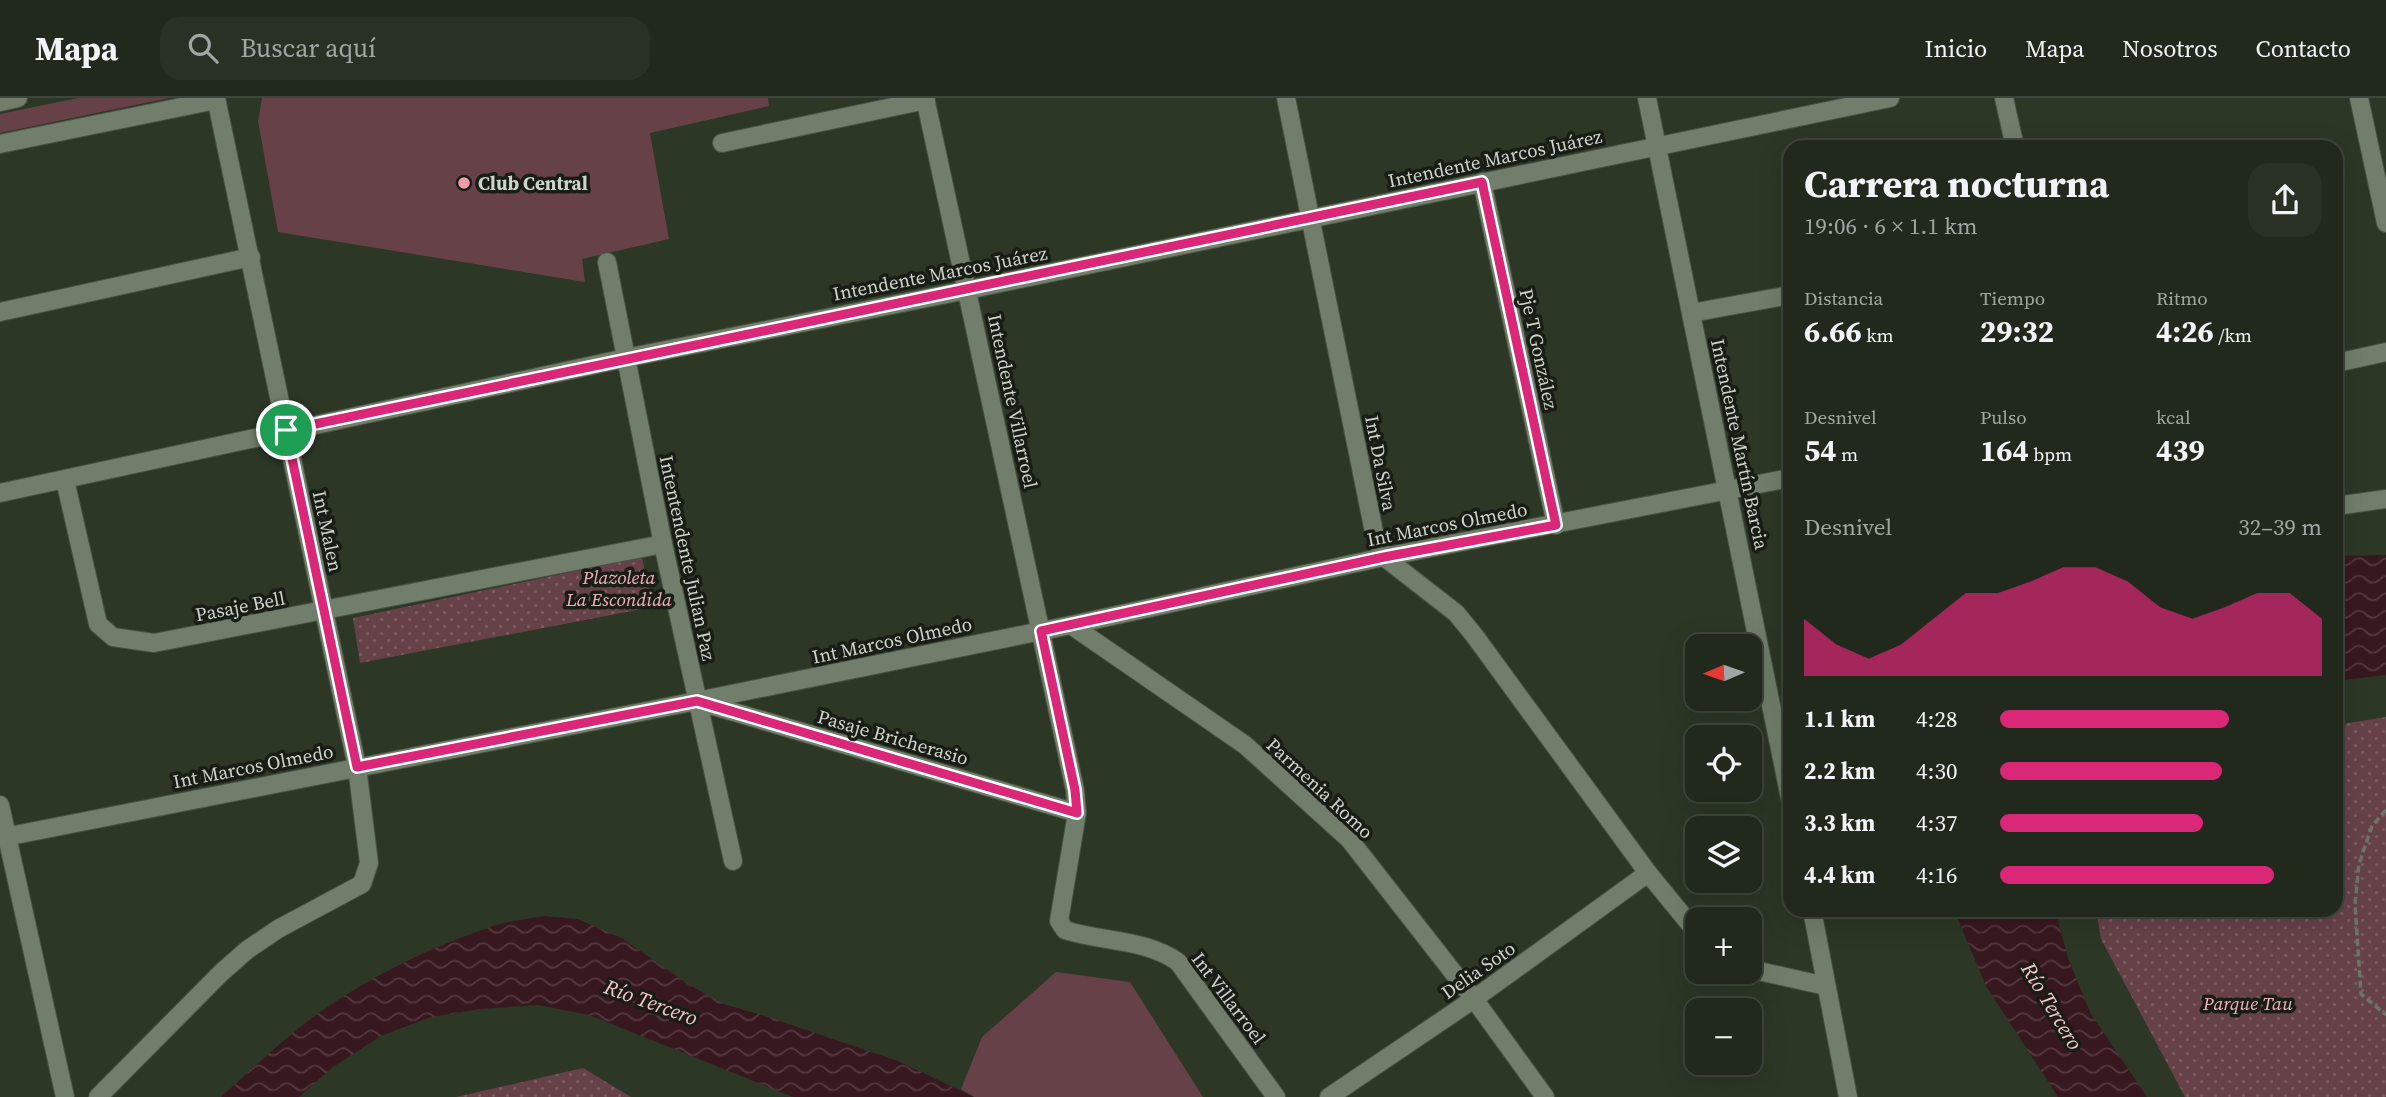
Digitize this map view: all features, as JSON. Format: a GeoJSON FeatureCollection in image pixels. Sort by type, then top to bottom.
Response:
{"type":"FeatureCollection","features":[{"type":"Feature","properties":{"kind":"street"},"geometry":{"type":"LineString","coordinates":[[0,102],[18,98]]}},
{"type":"Feature","properties":{"kind":"street","name":"Int Da Silva"},"geometry":{"type":"LineString","coordinates":[[1286,98],[1374,532],[1384,557]]}},
{"type":"Feature","properties":{"kind":"street","name":"Intendente Martín Barcia"},"geometry":{"type":"LineString","coordinates":[[1647,98],[1783,763]]}},
{"type":"Feature","properties":{"kind":"street","name":"Intendente Marcos Juárez"},"geometry":{"type":"LineString","coordinates":[[0,493],[626,358],[1890,98]]}},
{"type":"Feature","properties":{"kind":"street"},"geometry":{"type":"LineString","coordinates":[[2004,98],[2013,140]]}},
{"type":"Feature","properties":{"kind":"street"},"geometry":{"type":"LineString","coordinates":[[2359,98],[2386,223]]}},
{"type":"Feature","properties":{"kind":"street"},"geometry":{"type":"LineString","coordinates":[[0,145],[216,99]]}},
{"type":"Feature","properties":{"kind":"street","name":"Int Malen"},"geometry":{"type":"LineString","coordinates":[[98,1097],[247,950],[278,929],[362,884],[369,863],[357,767],[216,99]]}},
{"type":"Feature","properties":{"kind":"street"},"geometry":{"type":"LineString","coordinates":[[722,143],[925,99]]}},
{"type":"Feature","properties":{"kind":"street","name":"Intendente Villarroel"},"geometry":{"type":"LineString","coordinates":[[925,99],[1041,631]]}},
{"type":"Feature","properties":{"kind":"street","name":"Pje T González"},"geometry":{"type":"LineString","coordinates":[[1482,182],[1556,525]]}},
{"type":"Feature","properties":{"kind":"street"},"geometry":{"type":"LineString","coordinates":[[0,312],[251,257]]}},
{"type":"Feature","properties":{"kind":"street","name":"Intentendente Julian Paz"},"geometry":{"type":"LineString","coordinates":[[607,261],[663,544],[733,861]]}},
{"type":"Feature","properties":{"kind":"street"},"geometry":{"type":"LineString","coordinates":[[1691,313],[1783,296]]}},
{"type":"Feature","properties":{"kind":"street"},"geometry":{"type":"LineString","coordinates":[[2343,361],[2386,352]]}},
{"type":"Feature","properties":{"kind":"street","name":"Int Marcos Olmedo"},"geometry":{"type":"LineString","coordinates":[[3,837],[697,701],[1071,625],[1384,557],[1783,479]]}},
{"type":"Feature","properties":{"kind":"street","name":"Pasaje Bell"},"geometry":{"type":"LineString","coordinates":[[65,480],[98,624],[113,637],[154,643],[663,544]]}},
{"type":"Feature","properties":{"kind":"street"},"geometry":{"type":"LineString","coordinates":[[2343,505],[2386,499]]}},
{"type":"Feature","properties":{"kind":"street"},"geometry":{"type":"LineString","coordinates":[[1384,557],[1456,613],[1648,873],[1685,918]]}},
{"type":"Feature","properties":{"kind":"street","name":"Parmenia Romo"},"geometry":{"type":"LineString","coordinates":[[1071,625],[1245,745],[1349,839],[1474,999],[1545,1097]]}},
{"type":"Feature","properties":{"kind":"street","name":"Int Villarroel"},"geometry":{"type":"LineString","coordinates":[[1041,631],[1075,790],[1077,813],[1059,921],[1065,930],[1086,937],[1162,951],[1178,962],[1276,1097]]}},
{"type":"Feature","properties":{"kind":"street","name":"Pasaje Bricherasio"},"geometry":{"type":"LineString","coordinates":[[697,701],[1077,813]]}},
{"type":"Feature","properties":{"kind":"street"},"geometry":{"type":"LineString","coordinates":[[0,805],[3,837],[65,1097]]}},
{"type":"Feature","properties":{"kind":"street","name":"Delia Soto"},"geometry":{"type":"LineString","coordinates":[[1329,1097],[1474,999],[1648,873]]}},
{"type":"Feature","properties":{"kind":"street"},"geometry":{"type":"LineString","coordinates":[[1813,917],[1848,1097]]}},
{"type":"Feature","properties":{"kind":"street"},"geometry":{"type":"LineString","coordinates":[[1762,972],[1826,986]]}},
{"type":"Feature","properties":{"kind":"path"},"geometry":{"type":"LineString","coordinates":[[2386,810],[2372,826],[2359,864],[2355,904],[2361,994],[2386,1016]]}},
{"type":"Feature","properties":{"kind":"green space"},"geometry":{"type":"Polygon","coordinates":[[[78,98],[169,98],[0,133],[0,114],[78,98]]]}},
{"type":"Feature","properties":{"kind":"green space","name":"Club Central"},"geometry":{"type":"Polygon","coordinates":[[[262,98],[768,98],[769,106],[650,133],[669,239],[582,259],[585,282],[278,232],[258,121],[262,98]]]}},
{"type":"Feature","properties":{"kind":"green space","name":"Plazoleta La Escondida"},"geometry":{"type":"Polygon","coordinates":[[[642,557],[653,607],[360,663],[353,618],[642,557]]]}},
{"type":"Feature","properties":{"kind":"green space","name":"Parque Tau"},"geometry":{"type":"Polygon","coordinates":[[[2386,717],[2386,1097],[2185,1097],[2101,939],[2097,917],[2343,917],[2343,724],[2386,717]]]}},
{"type":"Feature","properties":{"kind":"green space"},"geometry":{"type":"Polygon","coordinates":[[[1056,972],[1130,982],[1203,1097],[974,1097],[961,1089],[982,1037],[1056,972]]]}},
{"type":"Feature","properties":{"kind":"green space"},"geometry":{"type":"Polygon","coordinates":[[[583,1068],[631,1097],[456,1097],[583,1068]]]}},
{"type":"Feature","properties":{"kind":"water"},"geometry":{"type":"Polygon","coordinates":[[[2386,555],[2386,675],[2343,680],[2343,556],[2386,555]]]}},
{"type":"Feature","properties":{"kind":"water","name":"Río Tercero"},"geometry":{"type":"Polygon","coordinates":[[[545,916],[578,919],[623,939],[691,986],[724,1004],[898,1061],[974,1097],[793,1097],[589,1015],[538,1005],[480,1009],[431,1017],[381,1036],[333,1067],[299,1097],[221,1097],[297,1030],[363,984],[407,961],[475,932],[509,922],[545,916]]]}},
{"type":"Feature","properties":{"kind":"water","name":"Río Tercero"},"geometry":{"type":"Polygon","coordinates":[[[1957,917],[2057,917],[2068,958],[2091,1014],[2147,1097],[2058,1097],[1986,986],[1957,917]]]}},
{"type":"Feature","properties":{"kind":"place","name":"Club Central"},"geometry":{"type":"Point","coordinates":[464,183]}},
{"type":"Feature","properties":{"kind":"route"},"geometry":{"type":"LineString","coordinates":[[1482,182],[1556,525],[1384,557],[1041,631],[1075,790],[1077,813],[697,701],[357,767],[286,430],[1482,182]]}}]}
